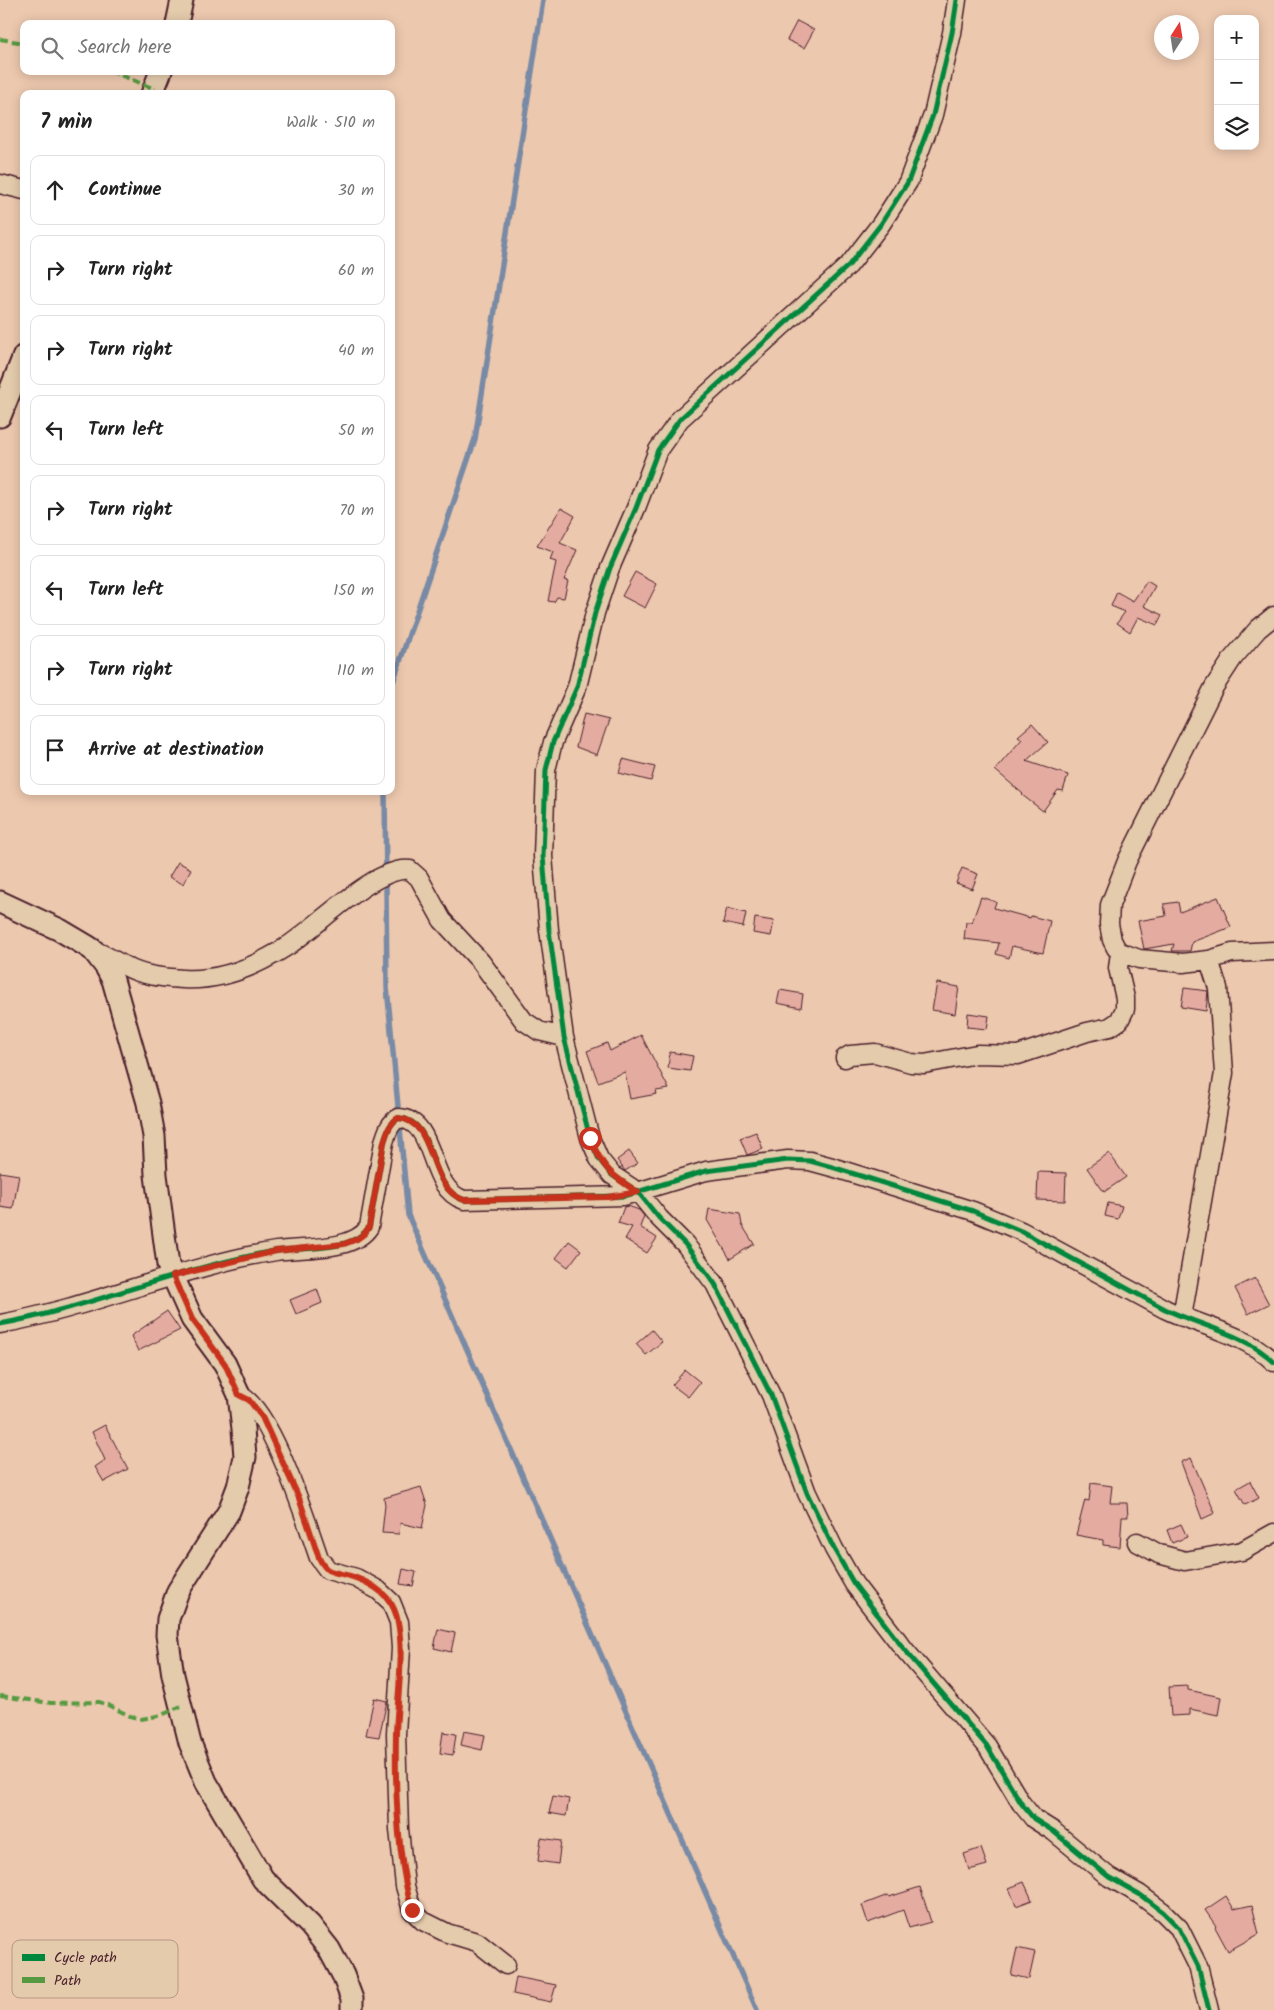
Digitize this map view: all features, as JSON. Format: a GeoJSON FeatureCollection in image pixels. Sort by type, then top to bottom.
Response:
{"type":"FeatureCollection","features":[{"type":"Feature","properties":{"kind":"street"},"geometry":{"type":"LineString","coordinates":[[178,20],[182,0]]}},
{"type":"Feature","properties":{"kind":"street"},"geometry":{"type":"LineString","coordinates":[[957,0],[952,33],[933,116],[908,182],[881,224],[849,265],[696,404],[672,429],[652,462],[636,508],[610,568],[577,687],[553,742],[546,770],[543,856],[549,930],[564,1037],[587,1128],[599,1159],[612,1175],[638,1192],[659,1218],[686,1244],[715,1284],[771,1395],[807,1493],[834,1549],[854,1584],[904,1649],[987,1746],[1021,1803],[1034,1819],[1053,1831],[1109,1877],[1139,1894],[1163,1912],[1179,1928],[1198,1966],[1209,2010]]}},
{"type":"Feature","properties":{"kind":"street"},"geometry":{"type":"LineString","coordinates":[[154,90],[159,75]]}},
{"type":"Feature","properties":{"kind":"street"},"geometry":{"type":"LineString","coordinates":[[0,184],[20,189]]}},
{"type":"Feature","properties":{"kind":"street"},"geometry":{"type":"LineString","coordinates":[[0,416],[20,366]]}},
{"type":"Feature","properties":{"kind":"street"},"geometry":{"type":"LineString","coordinates":[[1274,616],[1258,629],[1214,687],[1127,861],[1110,905],[1112,940],[1120,952],[1139,959],[1183,963],[1209,960],[1232,952],[1274,951]]}},
{"type":"Feature","properties":{"kind":"street"},"geometry":{"type":"LineString","coordinates":[[0,902],[60,930],[93,950],[106,954],[127,967],[143,973],[183,979],[215,977],[234,973],[286,947],[375,881],[394,871],[410,870],[419,878],[442,920],[489,972],[521,1018],[539,1031],[564,1037]]}},
{"type":"Feature","properties":{"kind":"street"},"geometry":{"type":"LineString","coordinates":[[93,950],[113,980],[148,1103],[154,1136],[156,1175],[165,1250],[173,1276],[192,1319],[225,1364],[239,1395],[245,1457],[238,1487],[230,1511],[178,1591],[171,1608],[167,1635],[173,1675],[190,1743],[206,1782],[263,1879],[320,1935],[329,1949],[343,1975],[352,2000],[352,2010]]}},
{"type":"Feature","properties":{"kind":"street"},"geometry":{"type":"LineString","coordinates":[[845,1058],[850,1055],[875,1053],[924,1064],[977,1054],[1018,1054],[1087,1032],[1110,1027],[1119,1021],[1125,1009],[1125,998],[1118,968],[1120,952]]}},
{"type":"Feature","properties":{"kind":"street"},"geometry":{"type":"LineString","coordinates":[[1182,1317],[1224,1073],[1218,988],[1209,960]]}},
{"type":"Feature","properties":{"kind":"street"},"geometry":{"type":"LineString","coordinates":[[0,1324],[64,1311],[173,1276],[276,1251],[344,1244],[361,1236],[365,1233],[370,1222],[384,1142],[388,1130],[398,1118],[405,1118],[412,1122],[424,1136],[443,1183],[458,1198],[478,1200],[608,1197],[638,1192],[706,1171],[788,1160],[810,1161],[973,1211],[1051,1246],[1122,1287],[1182,1317],[1240,1338],[1262,1351],[1274,1362]]}},
{"type":"Feature","properties":{"kind":"street"},"geometry":{"type":"LineString","coordinates":[[239,1395],[249,1400],[262,1417],[299,1498],[319,1558],[324,1566],[328,1570],[372,1585],[391,1602],[399,1622],[401,1648],[396,1734],[399,1830],[405,1886],[412,1910],[423,1922],[447,1933],[477,1942],[506,1965]]}},
{"type":"Feature","properties":{"kind":"street"},"geometry":{"type":"LineString","coordinates":[[1137,1542],[1160,1554],[1185,1562],[1242,1551],[1274,1533]]}},
{"type":"Feature","properties":{"kind":"building"},"geometry":{"type":"Polygon","coordinates":[[[797,21],[814,30],[804,48],[787,40],[797,21]]]}},
{"type":"Feature","properties":{"kind":"building"},"geometry":{"type":"Polygon","coordinates":[[[561,508],[575,516],[560,543],[577,550],[564,580],[568,581],[564,598],[557,597],[554,602],[548,601],[556,562],[550,560],[553,552],[537,546],[561,508]]]}},
{"type":"Feature","properties":{"kind":"building"},"geometry":{"type":"Polygon","coordinates":[[[635,572],[657,584],[645,608],[622,596],[635,572]]]}},
{"type":"Feature","properties":{"kind":"building"},"geometry":{"type":"Polygon","coordinates":[[[1147,581],[1155,586],[1144,606],[1162,615],[1157,625],[1138,617],[1130,632],[1117,623],[1125,612],[1111,606],[1117,592],[1133,601],[1147,581]]]}},
{"type":"Feature","properties":{"kind":"building"},"geometry":{"type":"Polygon","coordinates":[[[584,714],[609,720],[597,755],[576,747],[584,714]]]}},
{"type":"Feature","properties":{"kind":"building"},"geometry":{"type":"Polygon","coordinates":[[[1032,724],[1048,742],[1026,761],[1068,775],[1063,791],[1058,790],[1043,811],[995,770],[1022,739],[1018,736],[1032,724]]]}},
{"type":"Feature","properties":{"kind":"building"},"geometry":{"type":"Polygon","coordinates":[[[623,759],[655,767],[651,781],[619,773],[623,759]]]}},
{"type":"Feature","properties":{"kind":"building"},"geometry":{"type":"Polygon","coordinates":[[[178,862],[191,869],[183,884],[169,877],[178,862]]]}},
{"type":"Feature","properties":{"kind":"building"},"geometry":{"type":"Polygon","coordinates":[[[962,868],[978,874],[972,889],[956,883],[962,868]]]}},
{"type":"Feature","properties":{"kind":"building"},"geometry":{"type":"Polygon","coordinates":[[[981,897],[996,902],[994,908],[1030,918],[1031,916],[1050,921],[1043,953],[1012,946],[1009,958],[996,954],[999,943],[964,939],[966,922],[972,922],[981,897]]]}},
{"type":"Feature","properties":{"kind":"building"},"geometry":{"type":"Polygon","coordinates":[[[1218,897],[1231,927],[1192,942],[1190,951],[1172,951],[1174,944],[1144,949],[1138,921],[1166,916],[1164,904],[1178,902],[1180,912],[1218,897]]]}},
{"type":"Feature","properties":{"kind":"building"},"geometry":{"type":"Polygon","coordinates":[[[727,908],[746,913],[743,927],[723,923],[727,908]]]}},
{"type":"Feature","properties":{"kind":"building"},"geometry":{"type":"Polygon","coordinates":[[[755,918],[774,921],[771,936],[753,933],[755,918]]]}},
{"type":"Feature","properties":{"kind":"building"},"geometry":{"type":"Polygon","coordinates":[[[937,983],[959,987],[955,1014],[932,1010],[937,983]]]}},
{"type":"Feature","properties":{"kind":"building"},"geometry":{"type":"Polygon","coordinates":[[[1184,988],[1208,991],[1206,1011],[1181,1007],[1184,988]]]}},
{"type":"Feature","properties":{"kind":"building"},"geometry":{"type":"Polygon","coordinates":[[[780,990],[803,994],[801,1008],[777,1003],[780,990]]]}},
{"type":"Feature","properties":{"kind":"building"},"geometry":{"type":"Polygon","coordinates":[[[968,1013],[989,1016],[987,1029],[967,1027],[968,1013]]]}},
{"type":"Feature","properties":{"kind":"building"},"geometry":{"type":"Polygon","coordinates":[[[641,1035],[669,1089],[656,1091],[657,1094],[630,1099],[625,1072],[598,1082],[587,1051],[607,1043],[610,1051],[641,1035]]]}},
{"type":"Feature","properties":{"kind":"building"},"geometry":{"type":"Polygon","coordinates":[[[670,1052],[693,1056],[690,1071],[668,1068],[670,1052]]]}},
{"type":"Feature","properties":{"kind":"building"},"geometry":{"type":"Polygon","coordinates":[[[756,1132],[763,1149],[747,1155],[740,1138],[756,1132]]]}},
{"type":"Feature","properties":{"kind":"building"},"geometry":{"type":"Polygon","coordinates":[[[629,1151],[638,1163],[625,1171],[617,1160],[629,1151]]]}},
{"type":"Feature","properties":{"kind":"building"},"geometry":{"type":"Polygon","coordinates":[[[1109,1153],[1126,1177],[1104,1192],[1087,1168],[1109,1153]]]}},
{"type":"Feature","properties":{"kind":"building"},"geometry":{"type":"Polygon","coordinates":[[[0,1172],[19,1175],[13,1209],[0,1207],[0,1172]]]}},
{"type":"Feature","properties":{"kind":"building"},"geometry":{"type":"Polygon","coordinates":[[[1038,1172],[1066,1173],[1065,1201],[1037,1200],[1038,1172]]]}},
{"type":"Feature","properties":{"kind":"building"},"geometry":{"type":"Polygon","coordinates":[[[1108,1203],[1122,1206],[1118,1219],[1105,1216],[1108,1203]]]}},
{"type":"Feature","properties":{"kind":"building"},"geometry":{"type":"Polygon","coordinates":[[[628,1206],[639,1210],[644,1216],[640,1227],[657,1238],[647,1253],[625,1239],[632,1227],[618,1223],[624,1207],[628,1206]]]}},
{"type":"Feature","properties":{"kind":"building"},"geometry":{"type":"Polygon","coordinates":[[[709,1209],[740,1214],[742,1225],[754,1244],[730,1259],[707,1220],[709,1209]]]}},
{"type":"Feature","properties":{"kind":"building"},"geometry":{"type":"Polygon","coordinates":[[[569,1241],[581,1250],[568,1267],[556,1258],[569,1241]]]}},
{"type":"Feature","properties":{"kind":"building"},"geometry":{"type":"Polygon","coordinates":[[[1255,1278],[1269,1304],[1248,1314],[1235,1288],[1255,1278]]]}},
{"type":"Feature","properties":{"kind":"building"},"geometry":{"type":"Polygon","coordinates":[[[317,1289],[322,1303],[296,1314],[290,1300],[317,1289]]]}},
{"type":"Feature","properties":{"kind":"building"},"geometry":{"type":"Polygon","coordinates":[[[167,1311],[180,1330],[138,1351],[131,1336],[167,1311]]]}},
{"type":"Feature","properties":{"kind":"building"},"geometry":{"type":"Polygon","coordinates":[[[652,1330],[662,1342],[646,1355],[636,1344],[652,1330]]]}},
{"type":"Feature","properties":{"kind":"building"},"geometry":{"type":"Polygon","coordinates":[[[685,1370],[700,1382],[688,1397],[672,1385],[685,1370]]]}},
{"type":"Feature","properties":{"kind":"building"},"geometry":{"type":"Polygon","coordinates":[[[105,1425],[128,1469],[104,1482],[95,1467],[105,1460],[92,1432],[105,1425]]]}},
{"type":"Feature","properties":{"kind":"building"},"geometry":{"type":"Polygon","coordinates":[[[1191,1458],[1215,1513],[1202,1519],[1181,1462],[1191,1458]]]}},
{"type":"Feature","properties":{"kind":"building"},"geometry":{"type":"Polygon","coordinates":[[[1250,1481],[1259,1498],[1245,1505],[1236,1489],[1250,1481]]]}},
{"type":"Feature","properties":{"kind":"building"},"geometry":{"type":"Polygon","coordinates":[[[1091,1483],[1112,1486],[1110,1503],[1127,1503],[1128,1517],[1122,1517],[1120,1547],[1103,1545],[1103,1540],[1076,1535],[1085,1500],[1089,1501],[1091,1483]]]}},
{"type":"Feature","properties":{"kind":"building"},"geometry":{"type":"Polygon","coordinates":[[[421,1487],[427,1505],[422,1528],[400,1523],[399,1534],[382,1533],[384,1498],[421,1487]]]}},
{"type":"Feature","properties":{"kind":"building"},"geometry":{"type":"Polygon","coordinates":[[[1181,1524],[1187,1537],[1172,1543],[1167,1530],[1181,1524]]]}},
{"type":"Feature","properties":{"kind":"building"},"geometry":{"type":"Polygon","coordinates":[[[403,1569],[416,1572],[413,1586],[400,1584],[403,1569]]]}},
{"type":"Feature","properties":{"kind":"building"},"geometry":{"type":"Polygon","coordinates":[[[438,1629],[455,1633],[451,1652],[434,1648],[438,1629]]]}},
{"type":"Feature","properties":{"kind":"building"},"geometry":{"type":"Polygon","coordinates":[[[1188,1686],[1188,1690],[1221,1697],[1218,1715],[1190,1709],[1190,1715],[1171,1716],[1169,1687],[1188,1686]]]}},
{"type":"Feature","properties":{"kind":"building"},"geometry":{"type":"Polygon","coordinates":[[[374,1698],[387,1701],[379,1737],[366,1735],[374,1698]]]}},
{"type":"Feature","properties":{"kind":"building"},"geometry":{"type":"Polygon","coordinates":[[[464,1731],[485,1735],[482,1750],[461,1745],[464,1731]]]}},
{"type":"Feature","properties":{"kind":"building"},"geometry":{"type":"Polygon","coordinates":[[[443,1732],[456,1734],[453,1755],[440,1753],[443,1732]]]}},
{"type":"Feature","properties":{"kind":"building"},"geometry":{"type":"Polygon","coordinates":[[[553,1796],[569,1799],[566,1816],[549,1813],[553,1796]]]}},
{"type":"Feature","properties":{"kind":"building"},"geometry":{"type":"Polygon","coordinates":[[[541,1838],[561,1841],[558,1864],[538,1861],[541,1838]]]}},
{"type":"Feature","properties":{"kind":"building"},"geometry":{"type":"Polygon","coordinates":[[[981,1848],[987,1865],[969,1870],[964,1854],[981,1848]]]}},
{"type":"Feature","properties":{"kind":"building"},"geometry":{"type":"Polygon","coordinates":[[[1024,1882],[1032,1900],[1016,1906],[1009,1888],[1024,1882]]]}},
{"type":"Feature","properties":{"kind":"building"},"geometry":{"type":"Polygon","coordinates":[[[920,1887],[931,1922],[909,1928],[903,1910],[868,1923],[862,1905],[888,1895],[889,1897],[920,1887]]]}},
{"type":"Feature","properties":{"kind":"building"},"geometry":{"type":"Polygon","coordinates":[[[1226,1896],[1234,1909],[1252,1905],[1259,1934],[1228,1951],[1216,1926],[1205,1910],[1226,1896]]]}},
{"type":"Feature","properties":{"kind":"building"},"geometry":{"type":"Polygon","coordinates":[[[1017,1948],[1035,1952],[1029,1979],[1011,1975],[1017,1948]]]}},
{"type":"Feature","properties":{"kind":"building"},"geometry":{"type":"Polygon","coordinates":[[[516,1977],[556,1985],[551,2002],[513,1994],[516,1977]]]}},
{"type":"Feature","properties":{"kind":"waterway"},"geometry":{"type":"LineString","coordinates":[[395,676],[475,439],[543,0]]}},
{"type":"Feature","properties":{"kind":"waterway"},"geometry":{"type":"LineString","coordinates":[[385,795],[387,987],[408,1215],[757,2010]]}},
{"type":"Feature","properties":{"kind":"marked path"},"geometry":{"type":"LineString","coordinates":[[0,39],[20,42]]}},
{"type":"Feature","properties":{"kind":"marked path"},"geometry":{"type":"LineString","coordinates":[[120,75],[155,89]]}},
{"type":"Feature","properties":{"kind":"marked path"},"geometry":{"type":"LineString","coordinates":[[0,1696],[51,1703],[99,1702],[141,1719],[162,1715],[181,1706]]}},
{"type":"Feature","properties":{"kind":"cycle path"},"geometry":{"type":"LineString","coordinates":[[957,0],[952,33],[933,115],[908,182],[881,224],[849,265],[680,419],[658,450],[610,568],[595,613],[577,687],[553,742],[546,770],[543,856],[549,930],[564,1037],[590,1138],[599,1159],[612,1175],[638,1192],[659,1218],[685,1244],[715,1284],[771,1395],[807,1493],[834,1549],[854,1584],[904,1649],[987,1746],[1021,1803],[1034,1819],[1053,1831],[1109,1877],[1139,1894],[1163,1912],[1179,1928],[1198,1966],[1209,2010]]}},
{"type":"Feature","properties":{"kind":"cycle path"},"geometry":{"type":"LineString","coordinates":[[0,1324],[70,1308],[206,1266],[276,1251],[327,1247],[352,1241],[362,1235],[369,1227],[384,1142],[391,1125],[399,1118],[411,1122],[420,1130],[427,1142],[443,1183],[452,1193],[464,1200],[624,1196],[706,1171],[788,1160],[810,1161],[832,1167],[973,1211],[1021,1231],[1165,1309],[1250,1344],[1274,1362]]}},
{"type":"Feature","properties":{"kind":"route"},"geometry":{"type":"LineString","coordinates":[[412,1910],[405,1886],[401,1857],[396,1734],[401,1648],[399,1622],[391,1602],[372,1585],[328,1570],[324,1566],[319,1558],[299,1498],[262,1417],[249,1400],[239,1395],[225,1364],[192,1319],[173,1276],[224,1262],[276,1251],[344,1244],[357,1239],[369,1227],[376,1178],[384,1142],[392,1123],[398,1118],[405,1118],[412,1122],[424,1136],[443,1183],[451,1193],[464,1200],[608,1197],[624,1196],[638,1192],[612,1175],[599,1159],[590,1138]]}}]}
